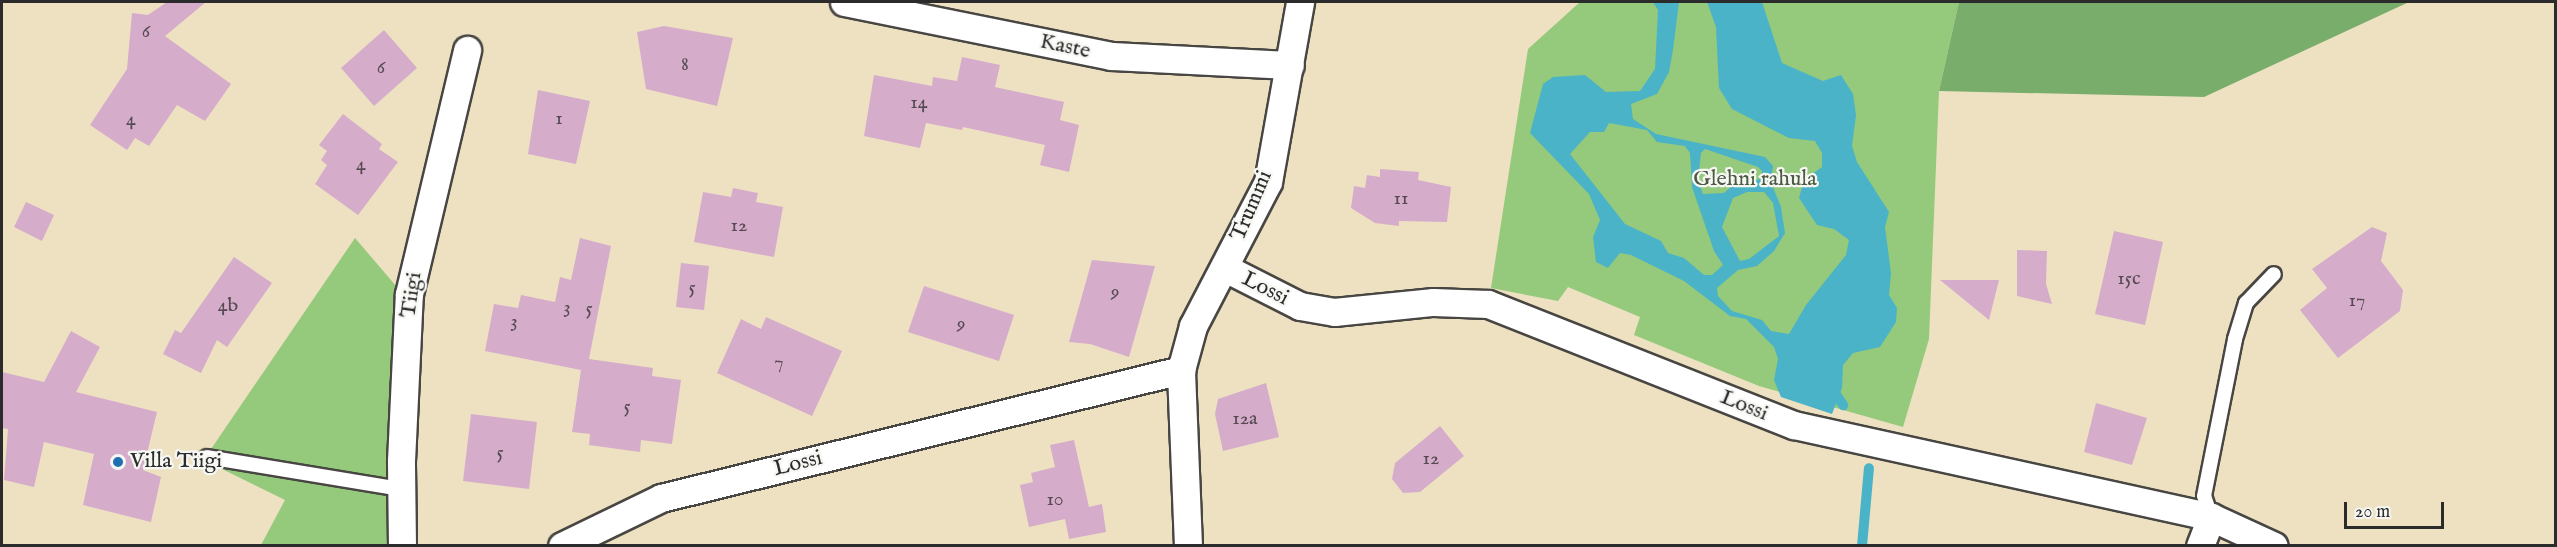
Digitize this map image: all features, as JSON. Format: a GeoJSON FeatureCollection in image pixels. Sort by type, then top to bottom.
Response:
{"type":"FeatureCollection","features":[{"type":"Feature","properties":{"kind":"street","name":"Kaste"},"geometry":{"type":"LineString","coordinates":[[844,2],[1111,56],[1290,65]]}},
{"type":"Feature","properties":{"kind":"street","name":"Trummi"},"geometry":{"type":"LineString","coordinates":[[1188,546],[1181,370],[1193,326],[1268,182],[1290,65],[1299,2]]}},
{"type":"Feature","properties":{"kind":"street","name":"Tiigi"},"geometry":{"type":"LineString","coordinates":[[402,546],[400,489],[409,294],[467,50]]}},
{"type":"Feature","properties":{"kind":"street","name":"Lossi"},"geometry":{"type":"LineString","coordinates":[[1224,268],[1300,306],[1334,312],[1433,302],[1488,304],[1794,425],[2211,517],[2274,546]]}},
{"type":"Feature","properties":{"kind":"street","name":"Lossi"},"geometry":{"type":"LineString","coordinates":[[562,546],[661,498],[1181,370]]}},
{"type":"Feature","properties":{"kind":"street"},"geometry":{"type":"LineString","coordinates":[[2200,546],[2211,517]]}},
{"type":"Feature","properties":{"kind":"lane"},"geometry":{"type":"LineString","coordinates":[[2211,517],[2204,496],[2235,339],[2246,303],[2274,274]]}},
{"type":"Feature","properties":{"kind":"lane"},"geometry":{"type":"LineString","coordinates":[[207,458],[400,489]]}},
{"type":"Feature","properties":{"kind":"green space","name":"Glehni rahula"},"geometry":{"type":"Polygon","coordinates":[[[1580,2],[1959,2],[1939,91],[1929,339],[1903,427],[1759,386],[1634,335],[1640,317],[1568,287],[1558,301],[1491,288],[1528,49],[1580,2]]]}},
{"type":"Feature","properties":{"kind":"green space"},"geometry":{"type":"Polygon","coordinates":[[[1959,2],[2409,2],[2204,97],[1939,91],[1959,2]]]}},
{"type":"Feature","properties":{"kind":"green space"},"geometry":{"type":"Polygon","coordinates":[[[355,238],[402,293],[394,481],[209,452],[355,238]]]}},
{"type":"Feature","properties":{"kind":"green space"},"geometry":{"type":"Polygon","coordinates":[[[216,466],[394,495],[394,545],[261,545],[285,500],[216,466]]]}},
{"type":"Feature","properties":{"kind":"water"},"geometry":{"type":"Polygon","coordinates":[[[1653,2],[1679,2],[1669,72],[1657,94],[1631,104],[1633,119],[1656,134],[1765,157],[1773,166],[1771,182],[1781,207],[1785,233],[1774,251],[1757,266],[1738,270],[1717,288],[1718,296],[1732,311],[1762,320],[1771,331],[1789,334],[1806,305],[1846,255],[1849,240],[1834,229],[1817,225],[1799,198],[1804,180],[1822,167],[1822,153],[1815,141],[1789,138],[1732,109],[1719,88],[1716,27],[1707,2],[1762,2],[1782,63],[1823,81],[1841,75],[1853,94],[1856,115],[1852,146],[1857,162],[1889,212],[1885,227],[1891,273],[1889,295],[1897,308],[1896,322],[1880,347],[1853,353],[1843,365],[1842,388],[1832,414],[1781,397],[1774,380],[1778,359],[1774,347],[1746,319],[1730,316],[1684,281],[1631,255],[1620,253],[1608,268],[1596,262],[1593,237],[1600,220],[1589,194],[1530,133],[1543,84],[1553,77],[1585,75],[1606,92],[1640,91],[1655,69],[1658,10],[1653,2]],[[1609,123],[1604,132],[1590,132],[1570,154],[1625,224],[1661,241],[1668,253],[1684,258],[1704,275],[1712,275],[1723,265],[1714,251],[1692,187],[1690,153],[1685,146],[1657,142],[1647,130],[1609,123]],[[1705,149],[1701,153],[1698,180],[1703,194],[1724,193],[1734,184],[1760,179],[1762,171],[1758,167],[1705,149]],[[1747,192],[1733,198],[1722,227],[1740,261],[1749,259],[1779,236],[1773,203],[1764,192],[1747,192]]]}},
{"type":"Feature","properties":{"kind":"building"},"geometry":{"type":"Polygon","coordinates":[[[167,2],[206,2],[165,36],[231,84],[205,121],[177,105],[149,146],[135,138],[127,150],[90,125],[127,69],[132,13],[148,15],[167,2]]]}},
{"type":"Feature","properties":{"kind":"building"},"geometry":{"type":"Polygon","coordinates":[[[664,26],[733,38],[717,106],[646,89],[637,32],[664,26]]]}},
{"type":"Feature","properties":{"kind":"building"},"geometry":{"type":"Polygon","coordinates":[[[384,30],[417,68],[374,106],[341,68],[384,30]]]}},
{"type":"Feature","properties":{"kind":"building"},"geometry":{"type":"Polygon","coordinates":[[[962,57],[1000,65],[995,87],[1064,102],[1060,120],[1079,125],[1069,172],[1040,165],[1045,145],[963,127],[962,130],[926,123],[920,148],[864,136],[874,75],[932,86],[933,77],[957,81],[962,57]]]}},
{"type":"Feature","properties":{"kind":"building"},"geometry":{"type":"Polygon","coordinates":[[[538,90],[590,101],[576,164],[528,154],[538,90]]]}},
{"type":"Feature","properties":{"kind":"building"},"geometry":{"type":"Polygon","coordinates":[[[343,114],[382,144],[379,149],[398,162],[358,215],[315,184],[327,165],[321,160],[327,151],[319,145],[343,114]]]}},
{"type":"Feature","properties":{"kind":"building"},"geometry":{"type":"Polygon","coordinates":[[[1380,169],[1419,172],[1418,180],[1451,187],[1447,222],[1399,221],[1399,226],[1375,223],[1351,208],[1354,186],[1365,188],[1367,175],[1380,177],[1380,169]]]}},
{"type":"Feature","properties":{"kind":"building"},"geometry":{"type":"Polygon","coordinates":[[[733,188],[758,193],[756,202],[783,207],[774,257],[694,242],[703,192],[731,197],[733,188]]]}},
{"type":"Feature","properties":{"kind":"building"},"geometry":{"type":"Polygon","coordinates":[[[26,202],[54,215],[42,241],[14,227],[26,202]]]}},
{"type":"Feature","properties":{"kind":"building"},"geometry":{"type":"Polygon","coordinates":[[[2372,227],[2387,233],[2381,261],[2403,290],[2400,311],[2338,358],[2300,310],[2327,288],[2312,269],[2372,227]]]}},
{"type":"Feature","properties":{"kind":"building"},"geometry":{"type":"Polygon","coordinates":[[[2114,231],[2163,242],[2145,325],[2095,314],[2114,231]]]}},
{"type":"Feature","properties":{"kind":"building"},"geometry":{"type":"Polygon","coordinates":[[[580,238],[611,246],[589,359],[653,368],[652,376],[681,380],[672,444],[641,440],[640,452],[589,445],[590,434],[572,432],[581,370],[485,351],[494,304],[518,308],[521,295],[555,302],[560,277],[571,280],[580,238]]]}},
{"type":"Feature","properties":{"kind":"building"},"geometry":{"type":"Polygon","coordinates":[[[2017,250],[2047,251],[2046,284],[2052,304],[2017,296],[2017,250]]]}},
{"type":"Feature","properties":{"kind":"building"},"geometry":{"type":"Polygon","coordinates":[[[234,257],[272,283],[227,347],[217,340],[201,373],[163,354],[175,330],[181,333],[234,257]]]}},
{"type":"Feature","properties":{"kind":"building"},"geometry":{"type":"Polygon","coordinates":[[[1092,260],[1155,266],[1129,357],[1090,344],[1069,342],[1092,260]]]}},
{"type":"Feature","properties":{"kind":"building"},"geometry":{"type":"Polygon","coordinates":[[[681,263],[709,266],[704,310],[676,307],[681,263]]]}},
{"type":"Feature","properties":{"kind":"building"},"geometry":{"type":"Polygon","coordinates":[[[1940,280],[1999,280],[1989,320],[1940,280]]]}},
{"type":"Feature","properties":{"kind":"building"},"geometry":{"type":"Polygon","coordinates":[[[924,286],[1014,315],[999,361],[908,332],[924,286]]]}},
{"type":"Feature","properties":{"kind":"building"},"geometry":{"type":"Polygon","coordinates":[[[766,317],[842,351],[812,416],[717,373],[741,319],[761,329],[766,317]]]}},
{"type":"Feature","properties":{"kind":"building"},"geometry":{"type":"Polygon","coordinates":[[[71,331],[100,347],[76,392],[157,412],[143,470],[161,477],[151,522],[83,505],[94,454],[44,442],[34,487],[4,480],[8,429],[2,428],[2,372],[44,382],[71,331]]]}},
{"type":"Feature","properties":{"kind":"building"},"geometry":{"type":"Polygon","coordinates":[[[1266,383],[1279,437],[1223,451],[1215,414],[1218,399],[1266,383]]]}},
{"type":"Feature","properties":{"kind":"building"},"geometry":{"type":"Polygon","coordinates":[[[2096,403],[2147,418],[2132,465],[2084,452],[2096,403]]]}},
{"type":"Feature","properties":{"kind":"building"},"geometry":{"type":"Polygon","coordinates":[[[471,414],[537,422],[529,489],[463,481],[471,414]]]}},
{"type":"Feature","properties":{"kind":"building"},"geometry":{"type":"Polygon","coordinates":[[[1440,426],[1464,456],[1420,492],[1403,493],[1392,479],[1395,463],[1440,426]]]}},
{"type":"Feature","properties":{"kind":"building"},"geometry":{"type":"Polygon","coordinates":[[[1074,440],[1089,507],[1102,504],[1106,532],[1069,539],[1065,519],[1029,527],[1020,485],[1033,482],[1031,473],[1055,467],[1050,445],[1074,440]]]}},
{"type":"Feature","properties":{"kind":"waterway"},"geometry":{"type":"LineString","coordinates":[[1831,387],[1843,405]]}},
{"type":"Feature","properties":{"kind":"waterway"},"geometry":{"type":"LineString","coordinates":[[1862,546],[1869,468]]}},
{"type":"Feature","properties":{"kind":"place","name":"Villa Tiigi"},"geometry":{"type":"Point","coordinates":[118,462]}}]}
